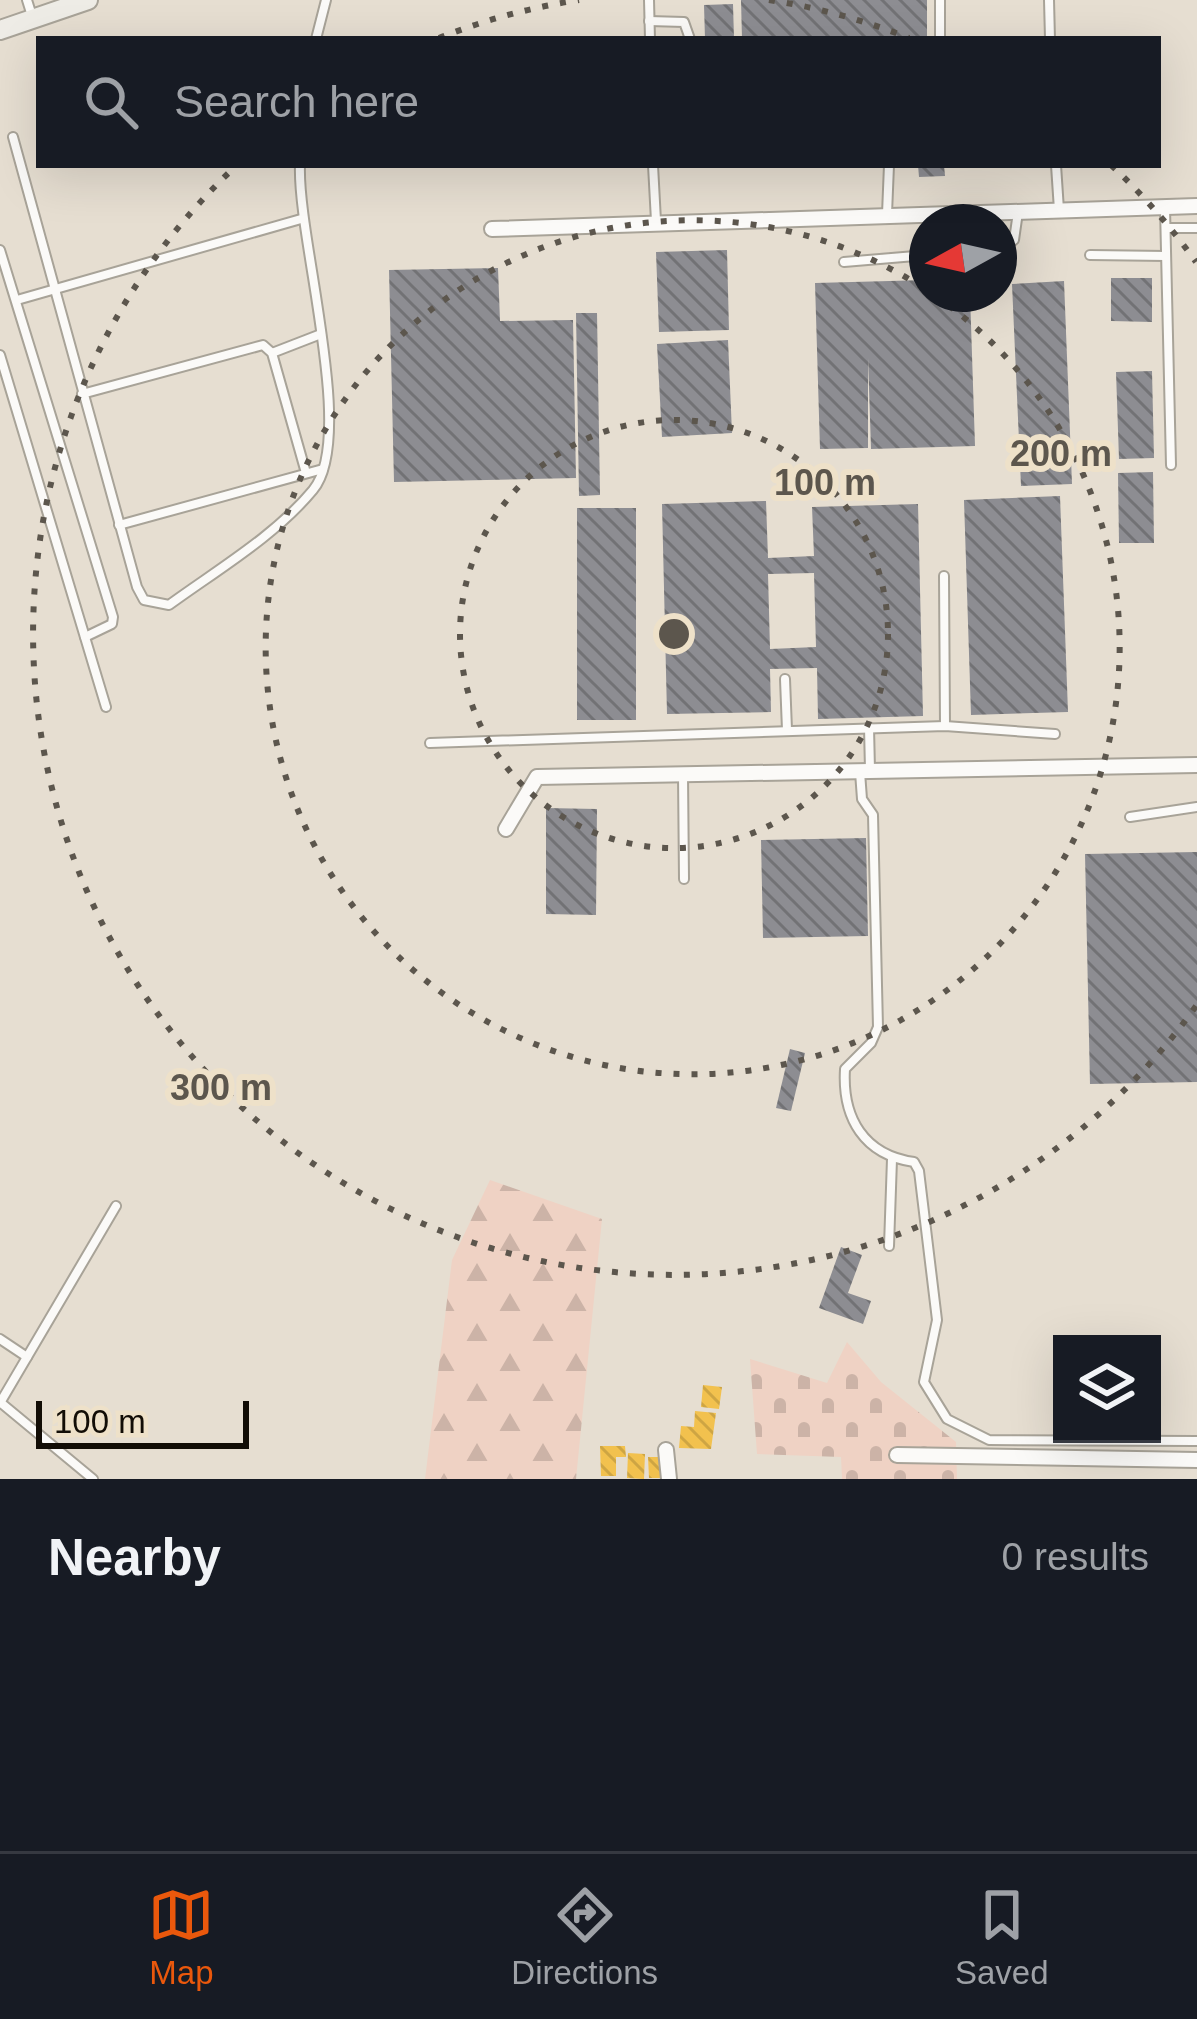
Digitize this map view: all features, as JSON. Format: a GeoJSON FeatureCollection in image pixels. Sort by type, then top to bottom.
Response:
{"type":"FeatureCollection","features":[{"type":"Feature","properties":{"kind":"street"},"geometry":{"type":"LineString","coordinates":[[0,30],[30,9],[88,0]]}},
{"type":"Feature","properties":{"kind":"street"},"geometry":{"type":"LineString","coordinates":[[492,229],[656,220],[1197,206]]}},
{"type":"Feature","properties":{"kind":"street"},"geometry":{"type":"LineString","coordinates":[[506,829],[537,777],[1197,765]]}},
{"type":"Feature","properties":{"kind":"street"},"geometry":{"type":"LineString","coordinates":[[666,1450],[669,1479]]}},
{"type":"Feature","properties":{"kind":"street"},"geometry":{"type":"LineString","coordinates":[[897,1455],[1197,1460]]}},
{"type":"Feature","properties":{"kind":"lane"},"geometry":{"type":"LineString","coordinates":[[317,36],[326,0]]}},
{"type":"Feature","properties":{"kind":"lane"},"geometry":{"type":"LineString","coordinates":[[649,0],[650,36]]}},
{"type":"Feature","properties":{"kind":"lane"},"geometry":{"type":"LineString","coordinates":[[940,0],[940,36]]}},
{"type":"Feature","properties":{"kind":"lane"},"geometry":{"type":"LineString","coordinates":[[1049,0],[1051,36]]}},
{"type":"Feature","properties":{"kind":"lane"},"geometry":{"type":"LineString","coordinates":[[650,21],[683,22],[689,36]]}},
{"type":"Feature","properties":{"kind":"lane"},"geometry":{"type":"LineString","coordinates":[[13,137],[119,526],[144,600],[169,604],[269,531],[311,493],[323,469],[329,423],[321,334],[301,219],[300,168]]}},
{"type":"Feature","properties":{"kind":"lane"},"geometry":{"type":"LineString","coordinates":[[653,168],[656,220]]}},
{"type":"Feature","properties":{"kind":"lane"},"geometry":{"type":"LineString","coordinates":[[887,214],[889,168]]}},
{"type":"Feature","properties":{"kind":"lane"},"geometry":{"type":"LineString","coordinates":[[1056,168],[1058,210]]}},
{"type":"Feature","properties":{"kind":"lane"},"geometry":{"type":"LineString","coordinates":[[1165,207],[1171,464]]}},
{"type":"Feature","properties":{"kind":"lane"},"geometry":{"type":"LineString","coordinates":[[1017,218],[1018,211]]}},
{"type":"Feature","properties":{"kind":"lane"},"geometry":{"type":"LineString","coordinates":[[17,300],[301,219]]}},
{"type":"Feature","properties":{"kind":"lane"},"geometry":{"type":"LineString","coordinates":[[1166,228],[1197,228]]}},
{"type":"Feature","properties":{"kind":"lane"},"geometry":{"type":"LineString","coordinates":[[0,250],[113,617],[112,624],[85,638]]}},
{"type":"Feature","properties":{"kind":"lane"},"geometry":{"type":"LineString","coordinates":[[1090,255],[1166,256]]}},
{"type":"Feature","properties":{"kind":"lane"},"geometry":{"type":"LineString","coordinates":[[844,262],[909,257]]}},
{"type":"Feature","properties":{"kind":"lane"},"geometry":{"type":"LineString","coordinates":[[272,353],[321,334]]}},
{"type":"Feature","properties":{"kind":"lane"},"geometry":{"type":"LineString","coordinates":[[82,394],[257,344],[272,353],[306,472]]}},
{"type":"Feature","properties":{"kind":"lane"},"geometry":{"type":"LineString","coordinates":[[0,356],[106,707]]}},
{"type":"Feature","properties":{"kind":"lane"},"geometry":{"type":"LineString","coordinates":[[119,526],[323,469]]}},
{"type":"Feature","properties":{"kind":"lane"},"geometry":{"type":"LineString","coordinates":[[944,576],[946,726]]}},
{"type":"Feature","properties":{"kind":"lane"},"geometry":{"type":"LineString","coordinates":[[785,680],[787,730]]}},
{"type":"Feature","properties":{"kind":"lane"},"geometry":{"type":"LineString","coordinates":[[430,743],[869,727],[946,726],[1055,734]]}},
{"type":"Feature","properties":{"kind":"lane"},"geometry":{"type":"LineString","coordinates":[[869,727],[862,799],[873,814],[878,1028],[871,1043],[845,1069],[844,1084],[853,1121],[864,1140],[892,1159],[914,1162],[919,1171],[937,1320],[924,1382],[947,1419],[989,1440],[1197,1441]]}},
{"type":"Feature","properties":{"kind":"lane"},"geometry":{"type":"LineString","coordinates":[[683,774],[684,879]]}},
{"type":"Feature","properties":{"kind":"lane"},"geometry":{"type":"LineString","coordinates":[[1130,817],[1197,807]]}},
{"type":"Feature","properties":{"kind":"lane"},"geometry":{"type":"LineString","coordinates":[[889,1246],[892,1159]]}},
{"type":"Feature","properties":{"kind":"lane"},"geometry":{"type":"LineString","coordinates":[[93,1479],[0,1403],[116,1206]]}},
{"type":"Feature","properties":{"kind":"lane"},"geometry":{"type":"LineString","coordinates":[[0,1339],[27,1357]]}},
{"type":"Feature","properties":{"kind":"green space"},"geometry":{"type":"Polygon","coordinates":[[[490,1180],[602,1219],[576,1479],[425,1479],[452,1260],[490,1180]]]}},
{"type":"Feature","properties":{"kind":"green space"},"geometry":{"type":"Polygon","coordinates":[[[847,1342],[881,1382],[956,1442],[957,1479],[842,1479],[841,1457],[757,1454],[750,1359],[827,1383],[847,1342]]]}},
{"type":"Feature","properties":{"kind":"building: Homes"},"geometry":{"type":"Polygon","coordinates":[[[703,1385],[722,1387],[719,1409],[701,1407],[703,1385]]]}},
{"type":"Feature","properties":{"kind":"building: Homes"},"geometry":{"type":"Polygon","coordinates":[[[695,1411],[716,1413],[711,1449],[679,1448],[681,1426],[694,1427],[695,1411]]]}},
{"type":"Feature","properties":{"kind":"building: Homes"},"geometry":{"type":"Polygon","coordinates":[[[600,1446],[625,1446],[626,1457],[616,1457],[616,1476],[601,1476],[600,1446]]]}},
{"type":"Feature","properties":{"kind":"building: Homes"},"geometry":{"type":"Polygon","coordinates":[[[628,1453],[645,1454],[644,1479],[627,1478],[628,1453]]]}},
{"type":"Feature","properties":{"kind":"building: Homes"},"geometry":{"type":"Polygon","coordinates":[[[648,1457],[662,1457],[663,1478],[649,1478],[648,1457]]]}},
{"type":"Feature","properties":{"kind":"building: Industry"},"geometry":{"type":"Polygon","coordinates":[[[741,0],[927,0],[927,36],[742,36],[741,0]]]}},
{"type":"Feature","properties":{"kind":"building: Industry"},"geometry":{"type":"Polygon","coordinates":[[[733,4],[734,36],[705,36],[704,5],[733,4]]]}},
{"type":"Feature","properties":{"kind":"building: Industry"},"geometry":{"type":"Polygon","coordinates":[[[918,168],[944,168],[945,176],[919,177],[918,168]]]}},
{"type":"Feature","properties":{"kind":"building: Industry"},"geometry":{"type":"Polygon","coordinates":[[[727,250],[729,330],[659,332],[656,252],[727,250]]]}},
{"type":"Feature","properties":{"kind":"building: Industry"},"geometry":{"type":"Polygon","coordinates":[[[498,268],[500,321],[573,320],[576,478],[394,482],[389,270],[498,268]]]}},
{"type":"Feature","properties":{"kind":"building: Industry"},"geometry":{"type":"Polygon","coordinates":[[[1111,278],[1152,278],[1152,322],[1111,321],[1111,278]]]}},
{"type":"Feature","properties":{"kind":"building: Industry"},"geometry":{"type":"Polygon","coordinates":[[[909,280],[909,312],[971,312],[975,446],[871,449],[868,358],[868,448],[820,449],[815,283],[909,280]]]}},
{"type":"Feature","properties":{"kind":"building: Industry"},"geometry":{"type":"Polygon","coordinates":[[[1064,281],[1072,484],[1021,486],[1013,312],[1017,312],[1017,284],[1064,281]]]}},
{"type":"Feature","properties":{"kind":"building: Industry"},"geometry":{"type":"Polygon","coordinates":[[[576,313],[597,313],[600,495],[579,496],[576,313]]]}},
{"type":"Feature","properties":{"kind":"building: Industry"},"geometry":{"type":"Polygon","coordinates":[[[728,340],[732,433],[662,437],[657,344],[728,340]]]}},
{"type":"Feature","properties":{"kind":"building: Industry"},"geometry":{"type":"Polygon","coordinates":[[[1152,371],[1154,458],[1119,459],[1116,372],[1152,371]]]}},
{"type":"Feature","properties":{"kind":"building: Industry"},"geometry":{"type":"Polygon","coordinates":[[[1153,472],[1154,543],[1119,543],[1118,473],[1153,472]]]}},
{"type":"Feature","properties":{"kind":"building: Industry"},"geometry":{"type":"Polygon","coordinates":[[[1060,496],[1068,712],[971,715],[964,500],[1060,496]]]}},
{"type":"Feature","properties":{"kind":"building: Industry"},"geometry":{"type":"Polygon","coordinates":[[[766,501],[768,558],[814,556],[812,507],[918,504],[923,716],[818,719],[817,668],[770,669],[771,712],[667,714],[662,504],[766,501]],[[814,573],[768,574],[770,649],[816,647],[814,573]]]}},
{"type":"Feature","properties":{"kind":"building: Industry"},"geometry":{"type":"Polygon","coordinates":[[[577,508],[636,508],[636,720],[577,720],[577,508]]]}},
{"type":"Feature","properties":{"kind":"building: Industry"},"geometry":{"type":"Polygon","coordinates":[[[546,808],[597,809],[596,915],[546,914],[546,808]]]}},
{"type":"Feature","properties":{"kind":"building: Industry"},"geometry":{"type":"Polygon","coordinates":[[[866,838],[868,936],[763,938],[761,840],[866,838]]]}},
{"type":"Feature","properties":{"kind":"building: Industry"},"geometry":{"type":"Polygon","coordinates":[[[1197,852],[1197,1082],[1090,1084],[1085,854],[1197,852]]]}},
{"type":"Feature","properties":{"kind":"building: Industry"},"geometry":{"type":"Polygon","coordinates":[[[790,1049],[805,1053],[791,1111],[776,1108],[790,1049]]]}},
{"type":"Feature","properties":{"kind":"building: Industry"},"geometry":{"type":"Polygon","coordinates":[[[841,1247],[862,1255],[848,1293],[871,1301],[863,1324],[819,1308],[841,1247]]]}}]}
